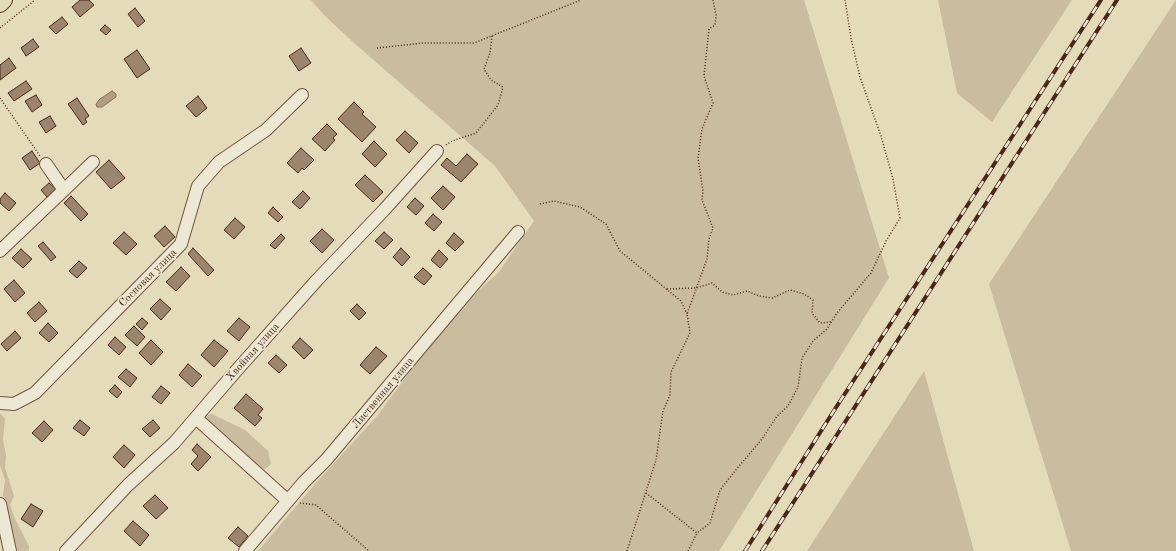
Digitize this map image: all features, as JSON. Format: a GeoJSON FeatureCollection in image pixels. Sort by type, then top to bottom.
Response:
{"type":"FeatureCollection","features":[{"type":"Feature","properties":{"kind":"main road"},"geometry":{"type":"LineString","coordinates":[[0,4],[4,0]]}},
{"type":"Feature","properties":{"kind":"street","name":"Сосновая улица"},"geometry":{"type":"LineString","coordinates":[[0,403],[14,404],[35,393],[181,244],[198,186],[219,162],[266,130],[302,95]]}},
{"type":"Feature","properties":{"kind":"street","name":"Хвойная улица"},"geometry":{"type":"LineString","coordinates":[[66,551],[128,485],[174,443],[307,291],[384,210],[437,151]]}},
{"type":"Feature","properties":{"kind":"street"},"geometry":{"type":"LineString","coordinates":[[0,251],[93,162]]}},
{"type":"Feature","properties":{"kind":"street"},"geometry":{"type":"LineString","coordinates":[[46,164],[64,190]]}},
{"type":"Feature","properties":{"kind":"street","name":"Лиственная улица"},"geometry":{"type":"LineString","coordinates":[[245,551],[304,482],[326,460],[518,232]]}},
{"type":"Feature","properties":{"kind":"street"},"geometry":{"type":"LineString","coordinates":[[196,418],[288,501]]}},
{"type":"Feature","properties":{"kind":"street"},"geometry":{"type":"LineString","coordinates":[[0,504],[10,551]]}},
{"type":"Feature","properties":{"kind":"path"},"geometry":{"type":"LineString","coordinates":[[0,28],[35,0]]}},
{"type":"Feature","properties":{"kind":"path"},"geometry":{"type":"LineString","coordinates":[[377,48],[423,43],[474,43],[581,0]]}},
{"type":"Feature","properties":{"kind":"path"},"geometry":{"type":"LineString","coordinates":[[687,314],[707,259],[709,239],[713,228],[702,200],[703,191],[698,158],[702,130],[713,103],[704,76],[709,29],[715,25],[716,15],[713,0]]}},
{"type":"Feature","properties":{"kind":"path"},"geometry":{"type":"LineString","coordinates":[[688,551],[697,533],[710,523],[720,490],[762,439],[777,416],[788,406],[798,387],[802,358],[813,341],[827,329],[837,313],[871,273],[886,241],[900,218],[881,136],[860,77],[851,38],[846,0]]}},
{"type":"Feature","properties":{"kind":"path"},"geometry":{"type":"LineString","coordinates":[[437,151],[452,141],[476,133],[498,105],[503,87],[491,80],[484,69],[490,53],[492,36]]}},
{"type":"Feature","properties":{"kind":"path"},"geometry":{"type":"LineString","coordinates":[[0,98],[46,164]]}},
{"type":"Feature","properties":{"kind":"path"},"geometry":{"type":"LineString","coordinates":[[540,204],[554,201],[580,207],[606,224],[620,251],[681,301],[687,314],[690,332],[671,372],[670,395],[663,411],[656,460],[627,551]]}},
{"type":"Feature","properties":{"kind":"path"},"geometry":{"type":"LineString","coordinates":[[666,289],[696,288],[712,283],[722,292],[733,295],[746,290],[759,296],[772,298],[790,290],[804,294],[813,300],[812,314],[820,323],[831,322]]}},
{"type":"Feature","properties":{"kind":"path"},"geometry":{"type":"LineString","coordinates":[[646,493],[697,533]]}},
{"type":"Feature","properties":{"kind":"path"},"geometry":{"type":"LineString","coordinates":[[288,501],[316,504],[369,551]]}},
{"type":"Feature","properties":{"kind":"shaded area"},"geometry":{"type":"Polygon","coordinates":[[[311,0],[804,0],[889,278],[719,551],[258,551],[315,484],[377,416],[423,354],[479,290],[498,273],[534,221],[495,166],[353,42],[325,16],[311,0]]]}},
{"type":"Feature","properties":{"kind":"shaded area"},"geometry":{"type":"Polygon","coordinates":[[[938,0],[1072,0],[992,122],[957,93],[938,0]]]}},
{"type":"Feature","properties":{"kind":"shaded area"},"geometry":{"type":"Polygon","coordinates":[[[1176,0],[1176,551],[1071,551],[989,284],[1176,0]]]}},
{"type":"Feature","properties":{"kind":"shaded area"},"geometry":{"type":"Polygon","coordinates":[[[112,91],[116,94],[116,97],[102,107],[97,107],[96,104],[100,99],[112,91]]]}},
{"type":"Feature","properties":{"kind":"shaded area"},"geometry":{"type":"Polygon","coordinates":[[[924,371],[974,551],[807,551],[924,371]]]}},
{"type":"Feature","properties":{"kind":"shaded area"},"geometry":{"type":"Polygon","coordinates":[[[0,413],[5,419],[3,440],[6,455],[5,468],[14,496],[10,505],[15,519],[29,546],[29,551],[16,551],[12,541],[3,495],[5,480],[0,465],[0,413]]]}},
{"type":"Feature","properties":{"kind":"shaded area"},"geometry":{"type":"Polygon","coordinates":[[[212,414],[245,430],[268,451],[271,464],[265,469],[255,466],[204,422],[205,415],[212,414]]]}},
{"type":"Feature","properties":{"kind":"building"},"geometry":{"type":"Polygon","coordinates":[[[80,0],[89,0],[94,5],[80,17],[72,7],[80,0]]]}},
{"type":"Feature","properties":{"kind":"building"},"geometry":{"type":"Polygon","coordinates":[[[135,8],[145,21],[138,27],[128,14],[135,8]]]}},
{"type":"Feature","properties":{"kind":"building"},"geometry":{"type":"Polygon","coordinates":[[[62,17],[68,24],[56,34],[49,27],[62,17]]]}},
{"type":"Feature","properties":{"kind":"building"},"geometry":{"type":"Polygon","coordinates":[[[105,25],[111,30],[106,35],[100,30],[105,25]]]}},
{"type":"Feature","properties":{"kind":"building"},"geometry":{"type":"Polygon","coordinates":[[[33,39],[39,47],[26,56],[21,48],[33,39]]]}},
{"type":"Feature","properties":{"kind":"building"},"geometry":{"type":"Polygon","coordinates":[[[301,48],[311,63],[299,71],[289,56],[301,48]]]}},
{"type":"Feature","properties":{"kind":"building"},"geometry":{"type":"Polygon","coordinates":[[[137,50],[150,69],[137,78],[124,59],[137,50]]]}},
{"type":"Feature","properties":{"kind":"building"},"geometry":{"type":"Polygon","coordinates":[[[9,58],[16,68],[0,80],[0,65],[9,58]]]}},
{"type":"Feature","properties":{"kind":"building"},"geometry":{"type":"Polygon","coordinates":[[[26,81],[32,89],[14,101],[8,93],[26,81]]]}},
{"type":"Feature","properties":{"kind":"building"},"geometry":{"type":"Polygon","coordinates":[[[36,95],[42,105],[32,112],[25,101],[36,95]]]}},
{"type":"Feature","properties":{"kind":"building"},"geometry":{"type":"Polygon","coordinates":[[[198,96],[207,108],[196,117],[186,106],[198,96]]]}},
{"type":"Feature","properties":{"kind":"building"},"geometry":{"type":"Polygon","coordinates":[[[77,98],[89,116],[85,119],[87,122],[83,125],[68,104],[77,98]]]}},
{"type":"Feature","properties":{"kind":"building"},"geometry":{"type":"Polygon","coordinates":[[[354,102],[364,112],[362,114],[376,127],[362,142],[338,119],[354,102]]]}},
{"type":"Feature","properties":{"kind":"building"},"geometry":{"type":"Polygon","coordinates":[[[50,116],[56,126],[46,133],[39,122],[50,116]]]}},
{"type":"Feature","properties":{"kind":"building"},"geometry":{"type":"Polygon","coordinates":[[[327,124],[337,134],[333,138],[335,140],[325,151],[312,139],[327,124]]]}},
{"type":"Feature","properties":{"kind":"building"},"geometry":{"type":"Polygon","coordinates":[[[405,131],[418,143],[409,153],[396,140],[405,131]]]}},
{"type":"Feature","properties":{"kind":"building"},"geometry":{"type":"Polygon","coordinates":[[[374,141],[387,154],[375,167],[362,154],[374,141]]]}},
{"type":"Feature","properties":{"kind":"building"},"geometry":{"type":"Polygon","coordinates":[[[301,148],[314,160],[304,170],[302,168],[298,173],[287,163],[301,148]]]}},
{"type":"Feature","properties":{"kind":"building"},"geometry":{"type":"Polygon","coordinates":[[[32,151],[40,163],[30,170],[22,158],[32,151]]]}},
{"type":"Feature","properties":{"kind":"building"},"geometry":{"type":"Polygon","coordinates":[[[467,154],[478,164],[461,182],[441,165],[447,158],[456,166],[467,154]]]}},
{"type":"Feature","properties":{"kind":"building"},"geometry":{"type":"Polygon","coordinates":[[[109,160],[125,178],[111,189],[96,172],[109,160]]]}},
{"type":"Feature","properties":{"kind":"building"},"geometry":{"type":"Polygon","coordinates":[[[365,175],[383,192],[373,202],[355,185],[365,175]]]}},
{"type":"Feature","properties":{"kind":"building"},"geometry":{"type":"Polygon","coordinates":[[[49,183],[56,189],[47,197],[41,190],[49,183]]]}},
{"type":"Feature","properties":{"kind":"building"},"geometry":{"type":"Polygon","coordinates":[[[443,186],[455,197],[443,210],[431,198],[443,186]]]}},
{"type":"Feature","properties":{"kind":"building"},"geometry":{"type":"Polygon","coordinates":[[[303,191],[310,198],[300,209],[292,202],[303,191]]]}},
{"type":"Feature","properties":{"kind":"building"},"geometry":{"type":"Polygon","coordinates":[[[5,193],[16,203],[9,211],[0,203],[0,199],[5,193]]]}},
{"type":"Feature","properties":{"kind":"building"},"geometry":{"type":"Polygon","coordinates":[[[71,196],[88,214],[81,221],[64,203],[71,196]]]}},
{"type":"Feature","properties":{"kind":"building"},"geometry":{"type":"Polygon","coordinates":[[[415,198],[424,206],[416,215],[407,207],[415,198]]]}},
{"type":"Feature","properties":{"kind":"building"},"geometry":{"type":"Polygon","coordinates":[[[273,207],[283,217],[278,222],[268,213],[273,207]]]}},
{"type":"Feature","properties":{"kind":"building"},"geometry":{"type":"Polygon","coordinates":[[[433,214],[442,222],[434,231],[425,223],[433,214]]]}},
{"type":"Feature","properties":{"kind":"building"},"geometry":{"type":"Polygon","coordinates":[[[235,218],[245,227],[234,239],[224,230],[235,218]]]}},
{"type":"Feature","properties":{"kind":"building"},"geometry":{"type":"Polygon","coordinates":[[[165,226],[175,237],[164,247],[154,236],[165,226]]]}},
{"type":"Feature","properties":{"kind":"building"},"geometry":{"type":"Polygon","coordinates":[[[322,229],[334,240],[322,253],[310,241],[322,229]]]}},
{"type":"Feature","properties":{"kind":"building"},"geometry":{"type":"Polygon","coordinates":[[[124,232],[137,244],[126,255],[113,243],[124,232]]]}},
{"type":"Feature","properties":{"kind":"building"},"geometry":{"type":"Polygon","coordinates":[[[384,232],[393,240],[384,249],[375,241],[384,232]]]}},
{"type":"Feature","properties":{"kind":"building"},"geometry":{"type":"Polygon","coordinates":[[[454,233],[464,242],[455,251],[446,243],[454,233]]]}},
{"type":"Feature","properties":{"kind":"building"},"geometry":{"type":"Polygon","coordinates":[[[281,234],[285,238],[275,249],[270,245],[281,234]]]}},
{"type":"Feature","properties":{"kind":"building"},"geometry":{"type":"Polygon","coordinates":[[[43,242],[56,257],[51,261],[38,246],[43,242]]]}},
{"type":"Feature","properties":{"kind":"building"},"geometry":{"type":"Polygon","coordinates":[[[193,248],[214,270],[208,276],[188,254],[193,248]]]}},
{"type":"Feature","properties":{"kind":"building"},"geometry":{"type":"Polygon","coordinates":[[[401,248],[410,257],[402,266],[393,257],[401,248]]]}},
{"type":"Feature","properties":{"kind":"building"},"geometry":{"type":"Polygon","coordinates":[[[21,249],[32,259],[23,268],[12,258],[21,249]]]}},
{"type":"Feature","properties":{"kind":"building"},"geometry":{"type":"Polygon","coordinates":[[[439,250],[448,259],[440,268],[431,260],[439,250]]]}},
{"type":"Feature","properties":{"kind":"building"},"geometry":{"type":"Polygon","coordinates":[[[79,261],[87,268],[77,278],[69,271],[79,261]]]}},
{"type":"Feature","properties":{"kind":"building"},"geometry":{"type":"Polygon","coordinates":[[[181,267],[190,276],[176,291],[166,282],[181,267]]]}},
{"type":"Feature","properties":{"kind":"building"},"geometry":{"type":"Polygon","coordinates":[[[423,268],[432,276],[424,285],[414,277],[423,268]]]}},
{"type":"Feature","properties":{"kind":"building"},"geometry":{"type":"Polygon","coordinates":[[[14,280],[25,293],[15,302],[4,289],[14,280]]]}},
{"type":"Feature","properties":{"kind":"building"},"geometry":{"type":"Polygon","coordinates":[[[160,299],[171,309],[161,320],[150,309],[160,299]]]}},
{"type":"Feature","properties":{"kind":"building"},"geometry":{"type":"Polygon","coordinates":[[[39,302],[47,311],[35,322],[27,313],[39,302]]]}},
{"type":"Feature","properties":{"kind":"building"},"geometry":{"type":"Polygon","coordinates":[[[357,304],[366,313],[359,320],[350,311],[357,304]]]}},
{"type":"Feature","properties":{"kind":"building"},"geometry":{"type":"Polygon","coordinates":[[[142,318],[148,323],[142,330],[136,324],[142,318]]]}},
{"type":"Feature","properties":{"kind":"building"},"geometry":{"type":"Polygon","coordinates":[[[239,318],[250,327],[239,341],[227,331],[239,318]]]}},
{"type":"Feature","properties":{"kind":"building"},"geometry":{"type":"Polygon","coordinates":[[[48,323],[58,333],[49,342],[39,333],[48,323]]]}},
{"type":"Feature","properties":{"kind":"building"},"geometry":{"type":"Polygon","coordinates":[[[134,326],[145,337],[137,346],[125,335],[134,326]]]}},
{"type":"Feature","properties":{"kind":"building"},"geometry":{"type":"Polygon","coordinates":[[[15,331],[21,338],[7,351],[1,344],[15,331]]]}},
{"type":"Feature","properties":{"kind":"building"},"geometry":{"type":"Polygon","coordinates":[[[115,337],[126,347],[119,355],[108,345],[115,337]]]}},
{"type":"Feature","properties":{"kind":"building"},"geometry":{"type":"Polygon","coordinates":[[[300,338],[313,350],[304,359],[292,347],[300,338]]]}},
{"type":"Feature","properties":{"kind":"building"},"geometry":{"type":"Polygon","coordinates":[[[151,340],[163,352],[151,365],[139,353],[151,340]]]}},
{"type":"Feature","properties":{"kind":"building"},"geometry":{"type":"Polygon","coordinates":[[[214,340],[228,351],[214,367],[201,355],[214,340]]]}},
{"type":"Feature","properties":{"kind":"building"},"geometry":{"type":"Polygon","coordinates":[[[376,347],[387,356],[370,374],[360,365],[376,347]]]}},
{"type":"Feature","properties":{"kind":"building"},"geometry":{"type":"Polygon","coordinates":[[[276,355],[287,365],[279,373],[268,363],[276,355]]]}},
{"type":"Feature","properties":{"kind":"building"},"geometry":{"type":"Polygon","coordinates":[[[188,364],[202,376],[192,387],[179,375],[188,364]]]}},
{"type":"Feature","properties":{"kind":"building"},"geometry":{"type":"Polygon","coordinates":[[[126,369],[137,378],[130,387],[118,377],[126,369]]]}},
{"type":"Feature","properties":{"kind":"building"},"geometry":{"type":"Polygon","coordinates":[[[115,385],[122,392],[117,398],[109,391],[115,385]]]}},
{"type":"Feature","properties":{"kind":"building"},"geometry":{"type":"Polygon","coordinates":[[[161,386],[170,393],[161,404],[152,397],[161,386]]]}},
{"type":"Feature","properties":{"kind":"building"},"geometry":{"type":"Polygon","coordinates":[[[246,394],[263,409],[258,415],[262,418],[255,426],[234,408],[246,394]]]}},
{"type":"Feature","properties":{"kind":"building"},"geometry":{"type":"Polygon","coordinates":[[[80,420],[90,428],[84,436],[73,428],[80,420]]]}},
{"type":"Feature","properties":{"kind":"building"},"geometry":{"type":"Polygon","coordinates":[[[153,420],[160,428],[150,437],[142,429],[153,420]]]}},
{"type":"Feature","properties":{"kind":"building"},"geometry":{"type":"Polygon","coordinates":[[[44,421],[53,430],[42,442],[32,433],[44,421]]]}},
{"type":"Feature","properties":{"kind":"building"},"geometry":{"type":"Polygon","coordinates":[[[197,444],[211,457],[198,471],[191,464],[198,456],[192,450],[197,444]]]}},
{"type":"Feature","properties":{"kind":"building"},"geometry":{"type":"Polygon","coordinates":[[[124,445],[135,455],[124,468],[113,457],[124,445]]]}},
{"type":"Feature","properties":{"kind":"building"},"geometry":{"type":"Polygon","coordinates":[[[155,495],[168,508],[156,519],[143,506],[155,495]]]}},
{"type":"Feature","properties":{"kind":"building"},"geometry":{"type":"Polygon","coordinates":[[[31,504],[43,511],[33,527],[21,519],[31,504]]]}},
{"type":"Feature","properties":{"kind":"building"},"geometry":{"type":"Polygon","coordinates":[[[133,521],[149,535],[140,546],[124,531],[133,521]]]}},
{"type":"Feature","properties":{"kind":"building"},"geometry":{"type":"Polygon","coordinates":[[[238,527],[248,536],[239,547],[228,538],[238,527]]]}},
{"type":"Feature","properties":{"kind":"railway"},"geometry":{"type":"LineString","coordinates":[[745,551],[835,409],[1101,0]]}},
{"type":"Feature","properties":{"kind":"railway"},"geometry":{"type":"LineString","coordinates":[[762,551],[1117,0]]}}]}
